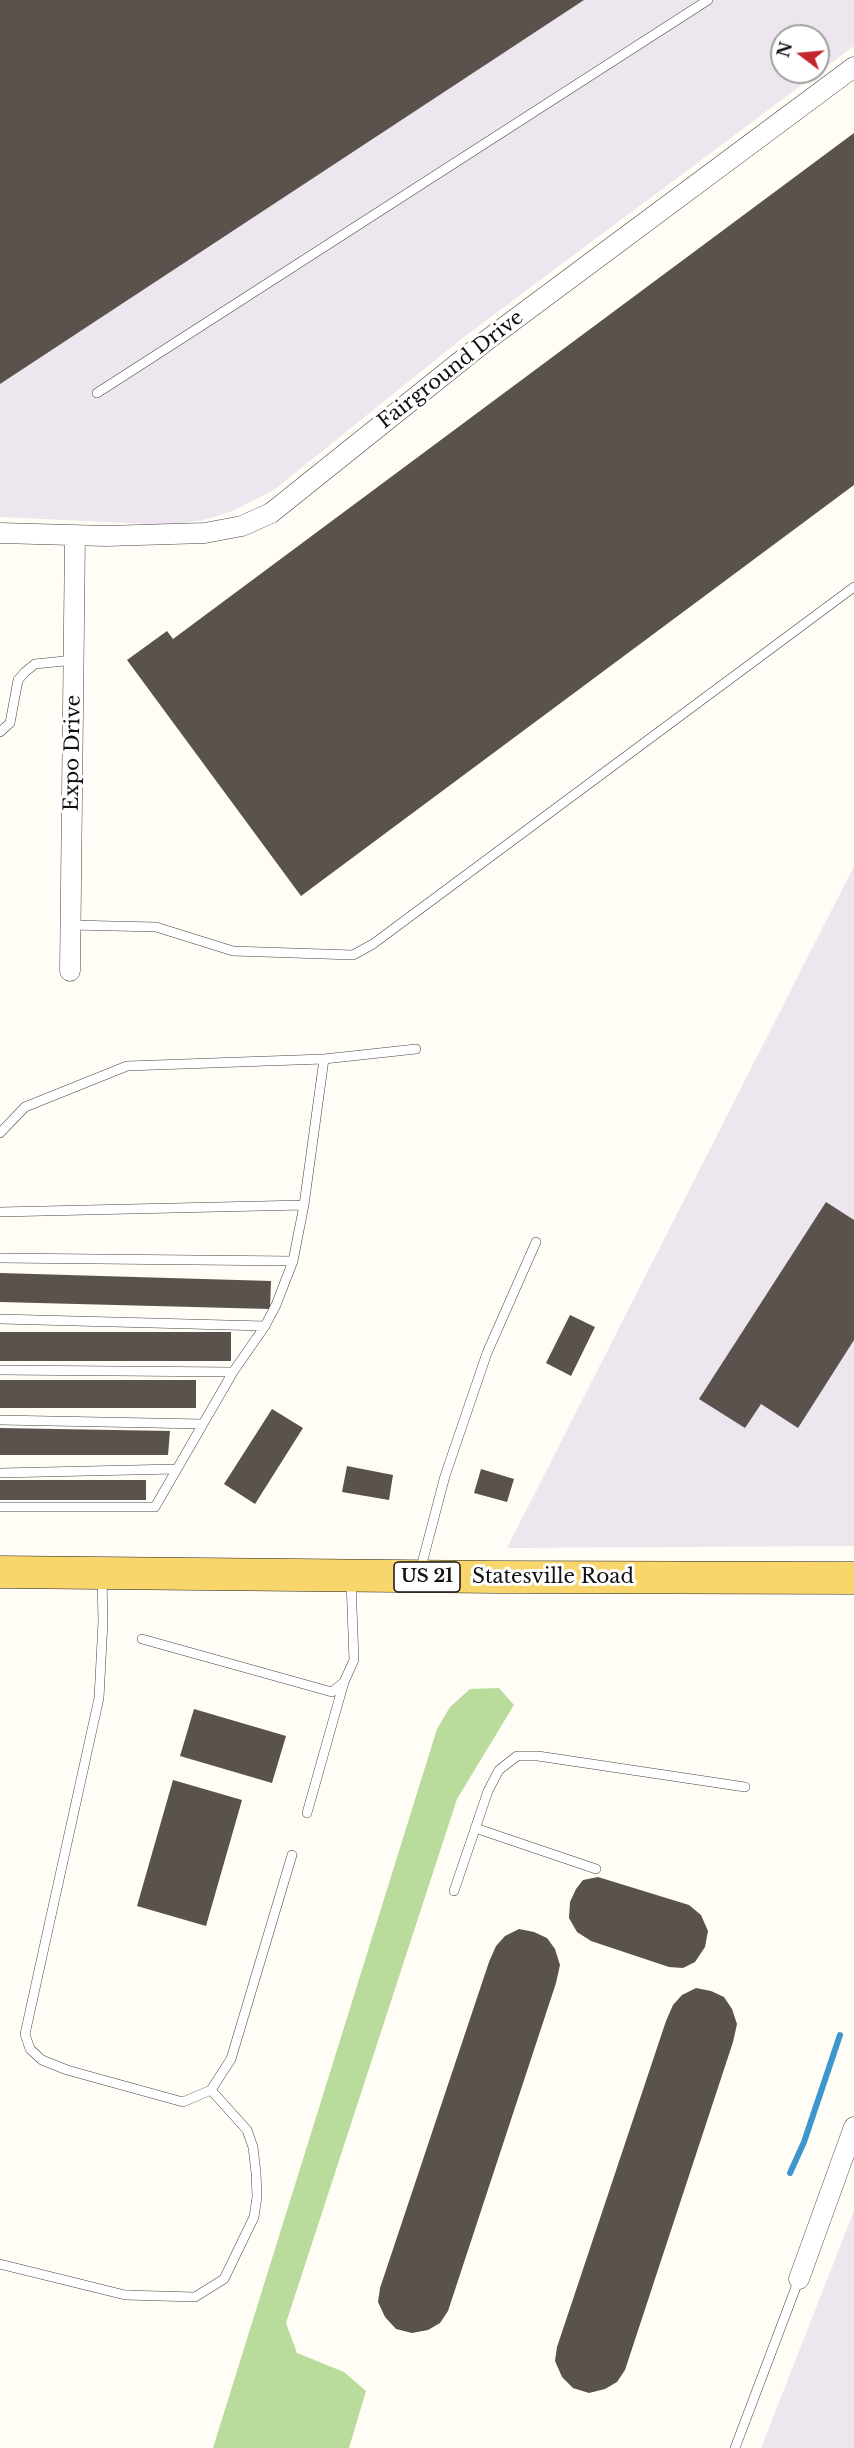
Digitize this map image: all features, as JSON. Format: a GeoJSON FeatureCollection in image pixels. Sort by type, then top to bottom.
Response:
{"type":"FeatureCollection","features":[{"type":"Feature","properties":{"kind":"main road","name":"Statesville Road"},"geometry":{"type":"LineString","coordinates":[[0,1572],[418,1577],[854,1578]]}},
{"type":"Feature","properties":{"kind":"street","name":"Fairground Drive"},"geometry":{"type":"LineString","coordinates":[[0,533],[75,535],[205,533],[242,526],[271,513],[487,340],[854,67]]}},
{"type":"Feature","properties":{"kind":"street","name":"Expo Drive"},"geometry":{"type":"LineString","coordinates":[[70,971],[75,535]]}},
{"type":"Feature","properties":{"kind":"street"},"geometry":{"type":"LineString","coordinates":[[799,2279],[854,2127]]}},
{"type":"Feature","properties":{"kind":"lane"},"geometry":{"type":"LineString","coordinates":[[97,393],[708,0]]}},
{"type":"Feature","properties":{"kind":"lane"},"geometry":{"type":"LineString","coordinates":[[71,925],[156,927],[233,951],[353,955],[373,944],[854,587]]}},
{"type":"Feature","properties":{"kind":"lane"},"geometry":{"type":"LineString","coordinates":[[0,732],[10,723],[18,680],[25,672],[36,664],[74,660]]}},
{"type":"Feature","properties":{"kind":"lane"},"geometry":{"type":"LineString","coordinates":[[0,1133],[25,1107],[127,1066],[324,1059],[416,1049]]}},
{"type":"Feature","properties":{"kind":"lane"},"geometry":{"type":"LineString","coordinates":[[0,1507],[155,1507],[233,1372],[265,1326],[293,1262],[304,1205],[324,1059]]}},
{"type":"Feature","properties":{"kind":"lane"},"geometry":{"type":"LineString","coordinates":[[0,1212],[304,1205]]}},
{"type":"Feature","properties":{"kind":"lane"},"geometry":{"type":"LineString","coordinates":[[418,1577],[445,1476],[487,1353],[536,1242]]}},
{"type":"Feature","properties":{"kind":"lane"},"geometry":{"type":"LineString","coordinates":[[0,1258],[293,1262]]}},
{"type":"Feature","properties":{"kind":"lane"},"geometry":{"type":"LineString","coordinates":[[0,1320],[265,1326]]}},
{"type":"Feature","properties":{"kind":"lane"},"geometry":{"type":"LineString","coordinates":[[0,1371],[233,1372]]}},
{"type":"Feature","properties":{"kind":"lane"},"geometry":{"type":"LineString","coordinates":[[0,1420],[203,1424]]}},
{"type":"Feature","properties":{"kind":"lane"},"geometry":{"type":"LineString","coordinates":[[0,1473],[176,1469]]}},
{"type":"Feature","properties":{"kind":"lane"},"geometry":{"type":"LineString","coordinates":[[102,1572],[103,1622],[99,1698],[25,2034],[30,2049],[42,2060],[67,2070],[183,2102],[211,2090],[231,2059],[292,1855]]}},
{"type":"Feature","properties":{"kind":"lane"},"geometry":{"type":"LineString","coordinates":[[307,1813],[345,1682],[354,1660],[351,1576]]}},
{"type":"Feature","properties":{"kind":"lane"},"geometry":{"type":"LineString","coordinates":[[142,1639],[332,1692],[345,1682]]}},
{"type":"Feature","properties":{"kind":"lane"},"geometry":{"type":"LineString","coordinates":[[454,1891],[488,1791],[499,1770],[517,1756],[538,1756],[744,1787]]}},
{"type":"Feature","properties":{"kind":"lane"},"geometry":{"type":"LineString","coordinates":[[475,1828],[596,1869]]}},
{"type":"Feature","properties":{"kind":"lane"},"geometry":{"type":"LineString","coordinates":[[0,2264],[125,2295],[195,2297],[224,2279],[254,2217],[257,2197],[256,2173],[253,2147],[247,2130],[211,2090]]}},
{"type":"Feature","properties":{"kind":"lane"},"geometry":{"type":"LineString","coordinates":[[735,2448],[799,2279]]}},
{"type":"Feature","properties":{"kind":"shaded area"},"geometry":{"type":"Polygon","coordinates":[[[0,0],[854,0],[854,46],[830,64],[830,24],[770,24],[770,84],[803,84],[464,337],[274,490],[235,510],[208,519],[179,524],[0,517],[0,0]]]}},
{"type":"Feature","properties":{"kind":"shaded area"},"geometry":{"type":"Polygon","coordinates":[[[854,866],[854,1546],[507,1548],[854,866]]]}},
{"type":"Feature","properties":{"kind":"shaded area"},"geometry":{"type":"Polygon","coordinates":[[[854,2211],[854,2448],[761,2448],[854,2211]]]}},
{"type":"Feature","properties":{"kind":"green space"},"geometry":{"type":"Polygon","coordinates":[[[499,1688],[514,1705],[457,1799],[286,2323],[297,2353],[344,2372],[366,2391],[349,2448],[213,2448],[437,1729],[450,1707],[470,1689],[499,1688]]]}},
{"type":"Feature","properties":{"kind":"building"},"geometry":{"type":"Polygon","coordinates":[[[0,0],[584,0],[0,384],[0,0]]]}},
{"type":"Feature","properties":{"kind":"building"},"geometry":{"type":"Polygon","coordinates":[[[854,133],[854,485],[301,896],[127,660],[167,631],[173,639],[854,133]]]}},
{"type":"Feature","properties":{"kind":"building"},"geometry":{"type":"Polygon","coordinates":[[[826,1202],[854,1220],[854,1340],[798,1428],[761,1404],[745,1428],[699,1399],[826,1202]]]}},
{"type":"Feature","properties":{"kind":"building"},"geometry":{"type":"Polygon","coordinates":[[[0,1273],[271,1281],[270,1309],[0,1302],[0,1273]]]}},
{"type":"Feature","properties":{"kind":"building"},"geometry":{"type":"Polygon","coordinates":[[[570,1315],[595,1327],[571,1376],[546,1363],[570,1315]]]}},
{"type":"Feature","properties":{"kind":"building"},"geometry":{"type":"Polygon","coordinates":[[[0,1332],[231,1332],[231,1361],[0,1361],[0,1332]]]}},
{"type":"Feature","properties":{"kind":"building"},"geometry":{"type":"Polygon","coordinates":[[[0,1380],[196,1380],[196,1408],[0,1408],[0,1380]]]}},
{"type":"Feature","properties":{"kind":"building"},"geometry":{"type":"Polygon","coordinates":[[[272,1409],[303,1428],[255,1504],[224,1484],[272,1409]]]}},
{"type":"Feature","properties":{"kind":"building"},"geometry":{"type":"Polygon","coordinates":[[[0,1428],[170,1431],[168,1455],[0,1455],[0,1428]]]}},
{"type":"Feature","properties":{"kind":"building"},"geometry":{"type":"Polygon","coordinates":[[[347,1466],[393,1475],[389,1500],[342,1492],[347,1466]]]}},
{"type":"Feature","properties":{"kind":"building"},"geometry":{"type":"Polygon","coordinates":[[[481,1469],[514,1479],[507,1502],[474,1493],[481,1469]]]}},
{"type":"Feature","properties":{"kind":"building"},"geometry":{"type":"Polygon","coordinates":[[[0,1480],[146,1480],[146,1500],[0,1500],[0,1480]]]}},
{"type":"Feature","properties":{"kind":"building"},"geometry":{"type":"Polygon","coordinates":[[[194,1709],[286,1736],[272,1783],[180,1756],[194,1709]]]}},
{"type":"Feature","properties":{"kind":"building"},"geometry":{"type":"Polygon","coordinates":[[[173,1780],[242,1800],[206,1926],[137,1906],[173,1780]]]}},
{"type":"Feature","properties":{"kind":"building"},"geometry":{"type":"Polygon","coordinates":[[[598,1877],[689,1905],[701,1915],[708,1931],[705,1947],[695,1962],[683,1968],[669,1967],[591,1941],[577,1932],[569,1918],[570,1902],[583,1880],[598,1877]]]}},
{"type":"Feature","properties":{"kind":"building"},"geometry":{"type":"Polygon","coordinates":[[[519,1929],[547,1938],[555,1949],[560,1965],[556,1983],[448,2311],[440,2323],[428,2330],[412,2333],[396,2329],[385,2317],[378,2302],[380,2288],[489,1962],[496,1946],[505,1936],[519,1929]]]}},
{"type":"Feature","properties":{"kind":"building"},"geometry":{"type":"Polygon","coordinates":[[[696,1988],[724,1997],[732,2009],[737,2024],[733,2042],[625,2370],[617,2382],[605,2389],[589,2393],[573,2388],[562,2377],[555,2361],[557,2347],[666,2021],[673,2005],[682,1995],[696,1988]]]}},
{"type":"Feature","properties":{"kind":"waterway"},"geometry":{"type":"LineString","coordinates":[[790,2173],[804,2142],[840,2035]]}}]}
